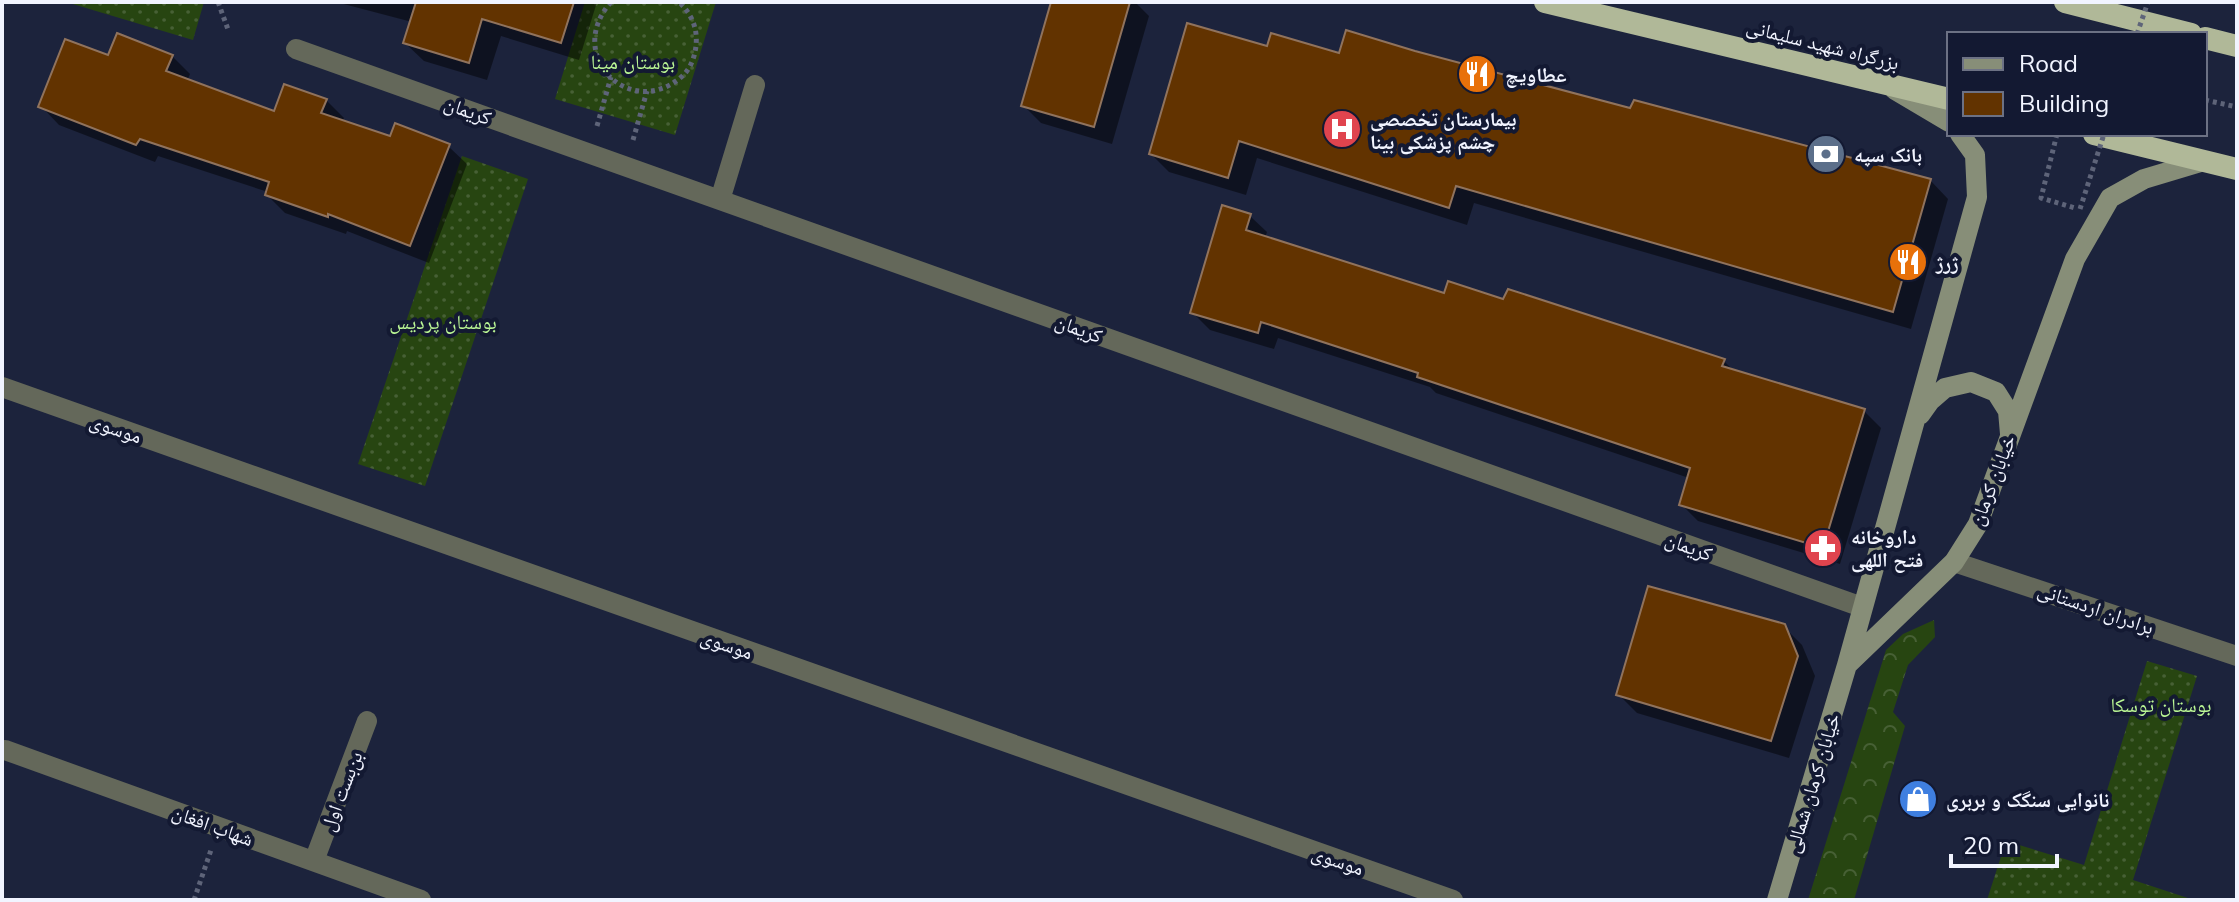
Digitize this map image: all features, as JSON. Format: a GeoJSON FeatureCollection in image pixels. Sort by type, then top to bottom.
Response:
{"type":"FeatureCollection","features":[{"type":"Feature","properties":{"kind":"highway","name":"بزرگراه شهید سلیمانی"},"geometry":{"type":"LineString","coordinates":[[1545,2],[1947,99]]}},
{"type":"Feature","properties":{"kind":"highway"},"geometry":{"type":"LineString","coordinates":[[2065,2],[2183,32]]}},
{"type":"Feature","properties":{"kind":"highway"},"geometry":{"type":"LineString","coordinates":[[2207,38],[2237,46]]}},
{"type":"Feature","properties":{"kind":"highway"},"geometry":{"type":"LineString","coordinates":[[2102,136],[2237,169]]}},
{"type":"Feature","properties":{"kind":"main road"},"geometry":{"type":"LineString","coordinates":[[1885,84],[1947,121]]}},
{"type":"Feature","properties":{"kind":"main road"},"geometry":{"type":"LineString","coordinates":[[1847,665],[1977,197],[1975,155],[1961,136]]}},
{"type":"Feature","properties":{"kind":"main road","name":"خیابان کرمان"},"geometry":{"type":"LineString","coordinates":[[1847,665],[1954,562],[1978,524],[2075,259],[2110,198],[2144,179],[2204,161]]}},
{"type":"Feature","properties":{"kind":"main road"},"geometry":{"type":"LineString","coordinates":[[1914,424],[1930,401],[1945,388],[1971,382],[1996,392],[2008,411],[2010,434]]}},
{"type":"Feature","properties":{"kind":"main road","name":"خیابان کرمان شمالی"},"geometry":{"type":"LineString","coordinates":[[1777,900],[1847,665]]}},
{"type":"Feature","properties":{"kind":"street","name":"کریمان"},"geometry":{"type":"LineString","coordinates":[[296,49],[1862,607]]}},
{"type":"Feature","properties":{"kind":"street"},"geometry":{"type":"LineString","coordinates":[[720,200],[755,85]]}},
{"type":"Feature","properties":{"kind":"street","name":"موسوی"},"geometry":{"type":"LineString","coordinates":[[2,387],[1453,900]]}},
{"type":"Feature","properties":{"kind":"street","name":"برادران اردستانی"},"geometry":{"type":"LineString","coordinates":[[1954,562],[2237,656]]}},
{"type":"Feature","properties":{"kind":"street","name":"بن‌بست اول"},"geometry":{"type":"LineString","coordinates":[[314,861],[367,721]]}},
{"type":"Feature","properties":{"kind":"street","name":"شهاب افغان"},"geometry":{"type":"LineString","coordinates":[[5,750],[421,900]]}},
{"type":"Feature","properties":{"kind":"path"},"geometry":{"type":"LineString","coordinates":[[218,2],[229,32]]}},
{"type":"Feature","properties":{"kind":"path"},"geometry":{"type":"LineString","coordinates":[[611,2],[596,28],[594,43],[598,59],[620,85],[637,91],[655,91],[672,85],[685,74],[694,59],[697,41],[695,24],[679,2]]}},
{"type":"Feature","properties":{"kind":"path"},"geometry":{"type":"LineString","coordinates":[[2138,32],[2148,2]]}},
{"type":"Feature","properties":{"kind":"path"},"geometry":{"type":"LineString","coordinates":[[589,153],[611,77]]}},
{"type":"Feature","properties":{"kind":"path"},"geometry":{"type":"LineString","coordinates":[[626,166],[647,91]]}},
{"type":"Feature","properties":{"kind":"path"},"geometry":{"type":"LineString","coordinates":[[2207,100],[2237,107]]}},
{"type":"Feature","properties":{"kind":"path"},"geometry":{"type":"LineString","coordinates":[[2056,136],[2041,198],[2080,209],[2103,136]]}},
{"type":"Feature","properties":{"kind":"path"},"geometry":{"type":"LineString","coordinates":[[194,900],[219,827]]}},
{"type":"Feature","properties":{"kind":"green space"},"geometry":{"type":"Polygon","coordinates":[[[66,2],[204,2],[193,40],[66,2]]]}},
{"type":"Feature","properties":{"kind":"green space","name":"بوستان مینا"},"geometry":{"type":"Polygon","coordinates":[[[585,2],[716,2],[675,135],[555,99],[585,2]]]}},
{"type":"Feature","properties":{"kind":"green space","name":"بوستان پردیس"},"geometry":{"type":"Polygon","coordinates":[[[462,156],[528,179],[425,486],[358,464],[462,156]]]}},
{"type":"Feature","properties":{"kind":"green space"},"geometry":{"type":"Polygon","coordinates":[[[1934,620],[1935,637],[1908,665],[1893,712],[1905,726],[1854,900],[1808,900],[1886,650],[1903,634],[1934,620]]]}},
{"type":"Feature","properties":{"kind":"green space","name":"بوستان توسکا"},"geometry":{"type":"Polygon","coordinates":[[[2147,661],[2197,676],[2133,880],[2194,900],[1987,900],[2006,841],[2084,865],[2147,661]]]}},
{"type":"Feature","properties":{"kind":"building"},"geometry":{"type":"Polygon","coordinates":[[[416,2],[574,2],[561,43],[482,19],[469,63],[403,43],[416,2]]]}},
{"type":"Feature","properties":{"kind":"building"},"geometry":{"type":"Polygon","coordinates":[[[1051,2],[1130,2],[1094,127],[1021,106],[1051,2]]]}},
{"type":"Feature","properties":{"kind":"building"},"geometry":{"type":"Polygon","coordinates":[[[1187,23],[1267,46],[1271,33],[1339,53],[1346,30],[1630,108],[1634,100],[1931,179],[1893,312],[1456,186],[1449,208],[1239,141],[1228,178],[1149,154],[1187,23]]]}},
{"type":"Feature","properties":{"kind":"building"},"geometry":{"type":"Polygon","coordinates":[[[117,33],[173,55],[166,71],[274,111],[284,84],[327,99],[321,113],[390,136],[395,123],[450,144],[410,246],[328,214],[328,217],[265,195],[269,182],[140,139],[136,145],[38,107],[65,39],[108,55],[117,33]]]}},
{"type":"Feature","properties":{"kind":"building"},"geometry":{"type":"Polygon","coordinates":[[[1222,205],[1251,214],[1246,230],[1444,293],[1448,281],[1503,299],[1508,289],[1725,359],[1722,366],[1865,409],[1823,548],[1679,505],[1690,468],[1261,322],[1258,333],[1190,313],[1222,205]]]}},
{"type":"Feature","properties":{"kind":"building"},"geometry":{"type":"Polygon","coordinates":[[[1648,586],[1785,624],[1798,656],[1771,741],[1616,695],[1648,586]]]}},
{"type":"Feature","properties":{"kind":"place","name":"عطاویچ"},"geometry":{"type":"Point","coordinates":[1477,74]}},
{"type":"Feature","properties":{"kind":"place","name":"بیمارستان تخصصی چشم پزشکی بینا"},"geometry":{"type":"Point","coordinates":[1342,129]}},
{"type":"Feature","properties":{"kind":"place","name":"بانک سپه"},"geometry":{"type":"Point","coordinates":[1826,154]}},
{"type":"Feature","properties":{"kind":"place","name":"ژرژ"},"geometry":{"type":"Point","coordinates":[1908,262]}},
{"type":"Feature","properties":{"kind":"place","name":"داروخانه فتح اللهی"},"geometry":{"type":"Point","coordinates":[1823,548]}},
{"type":"Feature","properties":{"kind":"place","name":"نانوایی سنگک و بربری"},"geometry":{"type":"Point","coordinates":[1918,799]}}]}
